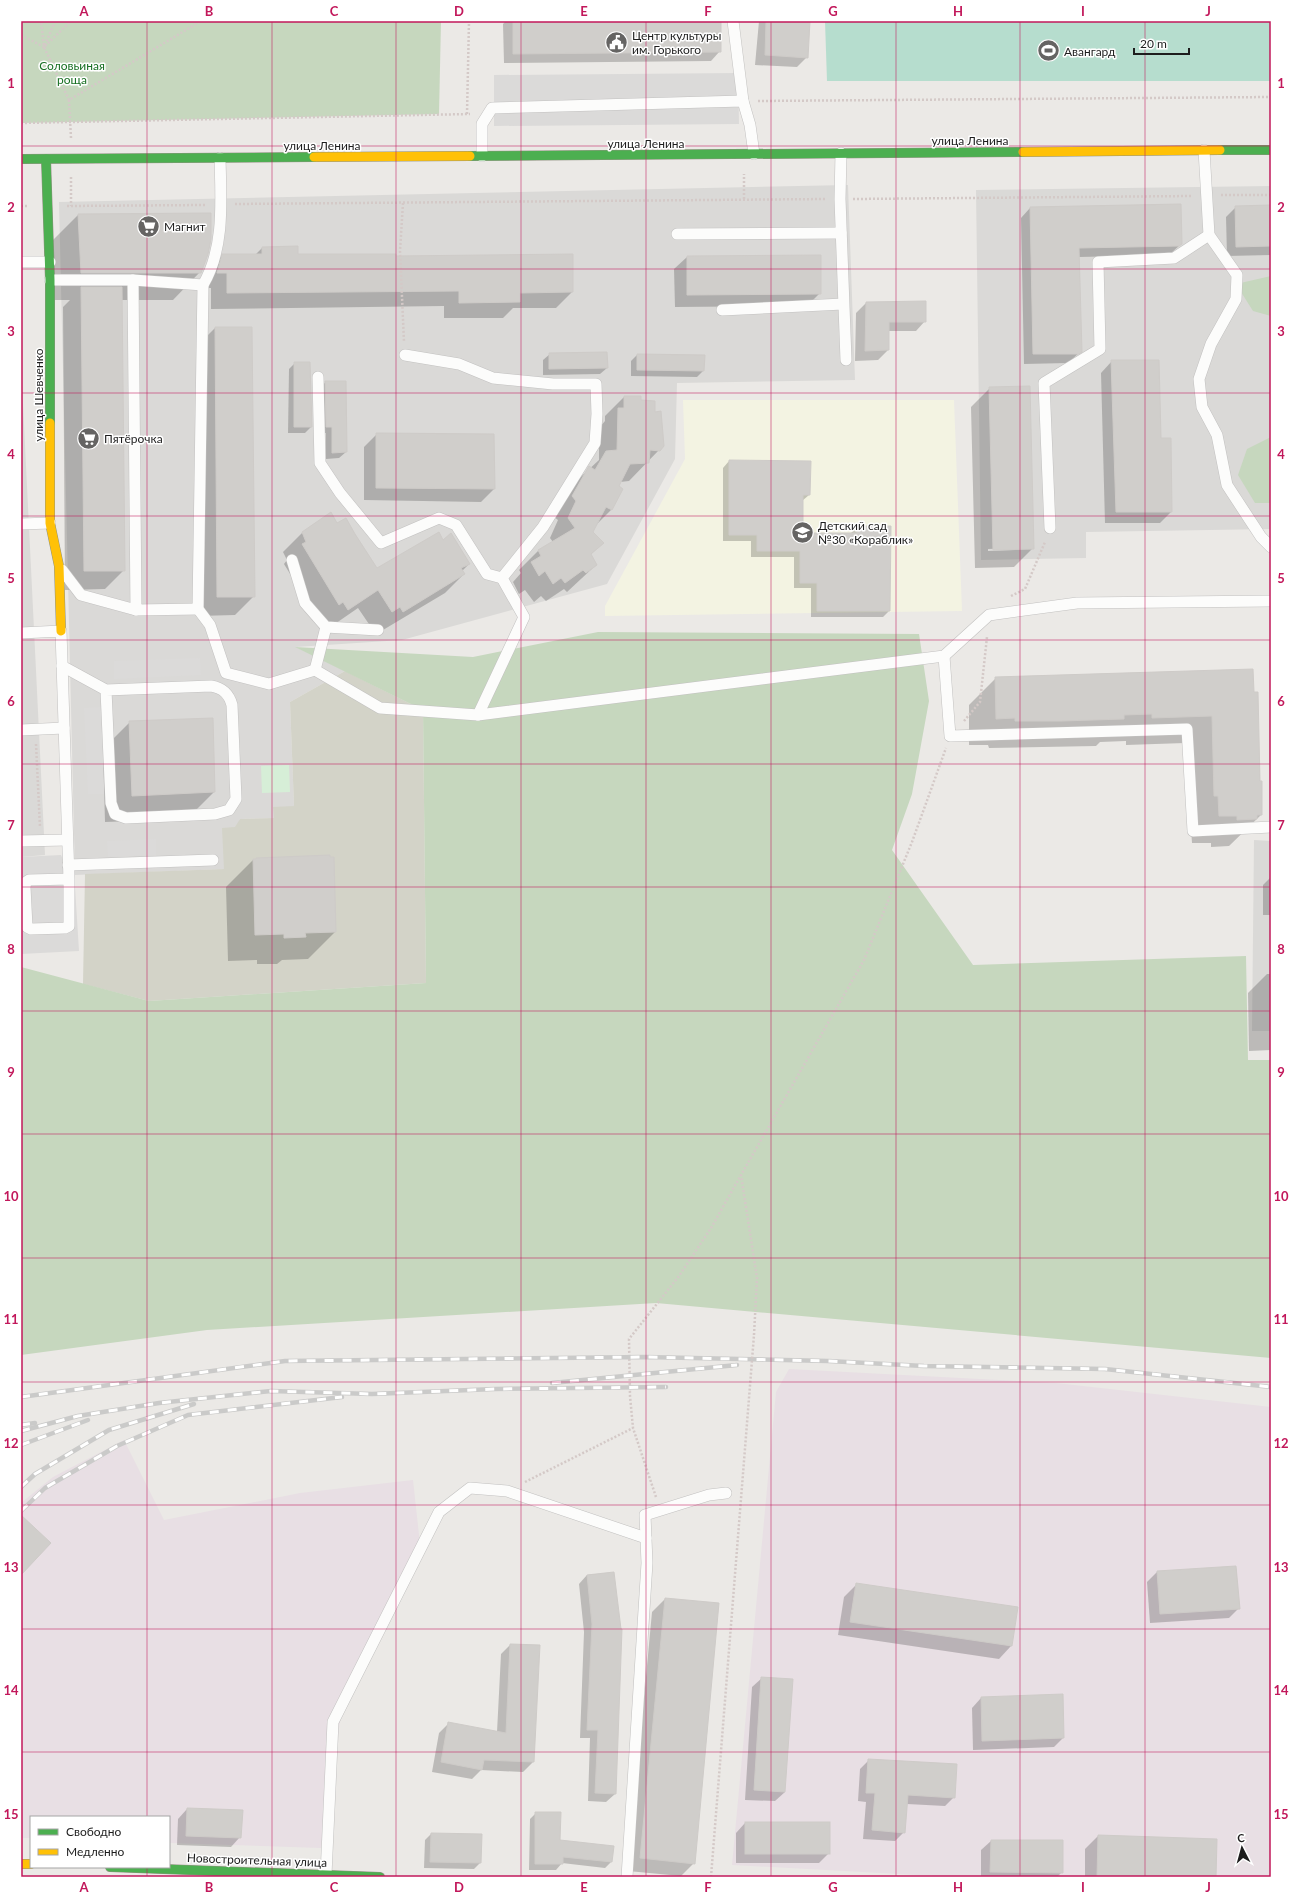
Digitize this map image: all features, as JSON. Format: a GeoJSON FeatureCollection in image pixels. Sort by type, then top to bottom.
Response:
{"type":"FeatureCollection","features":[{"type":"Feature","properties":{"kind":"main road","name":"улица Ленина"},"geometry":{"type":"LineString","coordinates":[[21,160],[1271,150]]}},
{"type":"Feature","properties":{"kind":"main road","name":"улица Шевченко"},"geometry":{"type":"LineString","coordinates":[[46,159],[50,262],[50,522],[59,566],[61,631]]}},
{"type":"Feature","properties":{"kind":"main road","name":"Новостроительная улица"},"geometry":{"type":"LineString","coordinates":[[137,1868],[380,1877]]}},
{"type":"Feature","properties":{"kind":"lane"},"geometry":{"type":"LineString","coordinates":[[733,21],[743,102],[750,125],[749,154]]}},
{"type":"Feature","properties":{"kind":"lane"},"geometry":{"type":"LineString","coordinates":[[482,156],[482,124],[492,108],[743,102]]}},
{"type":"Feature","properties":{"kind":"lane"},"geometry":{"type":"LineString","coordinates":[[1204,150],[1208,235],[1237,275],[1236,299],[1211,344],[1199,379],[1202,407],[1217,435],[1227,485],[1261,537],[1271,547]]}},
{"type":"Feature","properties":{"kind":"lane"},"geometry":{"type":"LineString","coordinates":[[841,153],[840,199],[846,360]]}},
{"type":"Feature","properties":{"kind":"lane"},"geometry":{"type":"LineString","coordinates":[[220,158],[221,223],[212,270],[203,285],[198,610],[210,624],[226,673],[269,684],[315,670],[380,708],[478,715],[944,656],[989,616],[1077,603],[1271,601]]}},
{"type":"Feature","properties":{"kind":"lane"},"geometry":{"type":"LineString","coordinates":[[677,234],[841,234]]}},
{"type":"Feature","properties":{"kind":"lane"},"geometry":{"type":"LineString","coordinates":[[1050,528],[1044,382],[1100,349],[1098,262],[1174,258],[1208,235]]}},
{"type":"Feature","properties":{"kind":"lane"},"geometry":{"type":"LineString","coordinates":[[21,262],[50,262]]}},
{"type":"Feature","properties":{"kind":"lane"},"geometry":{"type":"LineString","coordinates":[[50,280],[133,280],[203,285]]}},
{"type":"Feature","properties":{"kind":"lane"},"geometry":{"type":"LineString","coordinates":[[133,280],[136,610]]}},
{"type":"Feature","properties":{"kind":"lane"},"geometry":{"type":"LineString","coordinates":[[722,310],[843,304]]}},
{"type":"Feature","properties":{"kind":"lane"},"geometry":{"type":"LineString","coordinates":[[405,355],[459,364],[493,378],[553,384],[596,384],[597,414],[595,443],[543,527],[502,578]]}},
{"type":"Feature","properties":{"kind":"lane"},"geometry":{"type":"LineString","coordinates":[[318,377],[320,463],[340,493],[381,543],[438,518],[456,525],[487,574],[502,578],[524,617],[478,715]]}},
{"type":"Feature","properties":{"kind":"lane"},"geometry":{"type":"LineString","coordinates":[[21,524],[50,522]]}},
{"type":"Feature","properties":{"kind":"lane"},"geometry":{"type":"LineString","coordinates":[[292,560],[305,602],[326,627],[378,630]]}},
{"type":"Feature","properties":{"kind":"lane"},"geometry":{"type":"LineString","coordinates":[[59,566],[81,595],[136,610],[198,610]]}},
{"type":"Feature","properties":{"kind":"lane"},"geometry":{"type":"LineString","coordinates":[[315,670],[326,627]]}},
{"type":"Feature","properties":{"kind":"lane"},"geometry":{"type":"LineString","coordinates":[[21,633],[61,631],[69,879],[69,926],[65,928],[29,929],[26,923],[26,882],[29,880],[69,879]]}},
{"type":"Feature","properties":{"kind":"lane"},"geometry":{"type":"LineString","coordinates":[[944,656],[950,736],[1187,729],[1193,831],[1271,827]]}},
{"type":"Feature","properties":{"kind":"lane"},"geometry":{"type":"LineString","coordinates":[[62,666],[106,690],[210,686],[226,692],[232,706],[236,799],[229,810],[215,814],[126,818],[115,814],[111,804],[106,690]]}},
{"type":"Feature","properties":{"kind":"lane"},"geometry":{"type":"LineString","coordinates":[[21,730],[64,728]]}},
{"type":"Feature","properties":{"kind":"lane"},"geometry":{"type":"LineString","coordinates":[[21,841],[67,840]]}},
{"type":"Feature","properties":{"kind":"lane"},"geometry":{"type":"LineString","coordinates":[[68,865],[213,860]]}},
{"type":"Feature","properties":{"kind":"lane"},"geometry":{"type":"LineString","coordinates":[[326,1875],[333,1722],[439,1512],[470,1488],[507,1491],[646,1538]]}},
{"type":"Feature","properties":{"kind":"lane"},"geometry":{"type":"LineString","coordinates":[[627,1877],[647,1563],[645,1515],[709,1495],[726,1493]]}},
{"type":"Feature","properties":{"kind":"path"},"geometry":{"type":"LineString","coordinates":[[41,21],[44,47],[69,100],[72,122],[71,206]]}},
{"type":"Feature","properties":{"kind":"path"},"geometry":{"type":"LineString","coordinates":[[44,47],[55,21]]}},
{"type":"Feature","properties":{"kind":"path"},"geometry":{"type":"LineString","coordinates":[[44,47],[71,21]]}},
{"type":"Feature","properties":{"kind":"path"},"geometry":{"type":"LineString","coordinates":[[69,100],[201,21]]}},
{"type":"Feature","properties":{"kind":"path"},"geometry":{"type":"LineString","coordinates":[[467,115],[469,21]]}},
{"type":"Feature","properties":{"kind":"path"},"geometry":{"type":"LineString","coordinates":[[21,35],[44,47]]}},
{"type":"Feature","properties":{"kind":"path"},"geometry":{"type":"LineString","coordinates":[[743,102],[1271,97]]}},
{"type":"Feature","properties":{"kind":"path"},"geometry":{"type":"LineString","coordinates":[[21,122],[467,115],[492,108]]}},
{"type":"Feature","properties":{"kind":"path"},"geometry":{"type":"LineString","coordinates":[[744,199],[749,154]]}},
{"type":"Feature","properties":{"kind":"path"},"geometry":{"type":"LineString","coordinates":[[21,206],[1271,195]]}},
{"type":"Feature","properties":{"kind":"path"},"geometry":{"type":"LineString","coordinates":[[403,203],[400,251],[405,355]]}},
{"type":"Feature","properties":{"kind":"path"},"geometry":{"type":"LineString","coordinates":[[661,1510],[633,1428],[630,1396],[629,1339],[679,1276],[711,1228],[864,960],[912,842],[950,736],[980,702],[989,616],[1004,600],[1025,589],[1039,559],[1050,528]]}},
{"type":"Feature","properties":{"kind":"path"},"geometry":{"type":"LineString","coordinates":[[36,730],[40,840]]}},
{"type":"Feature","properties":{"kind":"path"},"geometry":{"type":"LineString","coordinates":[[711,1877],[754,1335],[757,1278],[741,1175]]}},
{"type":"Feature","properties":{"kind":"path"},"geometry":{"type":"LineString","coordinates":[[507,1491],[633,1428]]}},
{"type":"Feature","properties":{"kind":"shaded area"},"geometry":{"type":"Polygon","coordinates":[[[738,73],[739,124],[494,126],[494,75],[738,73]]]}},
{"type":"Feature","properties":{"kind":"shaded area"},"geometry":{"type":"Polygon","coordinates":[[[848,185],[855,380],[677,383],[675,459],[607,584],[402,640],[296,647],[345,671],[290,702],[294,806],[274,818],[240,819],[224,869],[75,875],[59,202],[848,185]]]}},
{"type":"Feature","properties":{"kind":"shaded area"},"geometry":{"type":"Polygon","coordinates":[[[1271,186],[1271,529],[1086,532],[1086,558],[981,560],[976,190],[1271,186]]]}},
{"type":"Feature","properties":{"kind":"shaded area"},"geometry":{"type":"Polygon","coordinates":[[[21,363],[45,855],[21,857],[21,363]]]}},
{"type":"Feature","properties":{"kind":"shaded area","name":"Детский сад №30 «Кораблик»"},"geometry":{"type":"Polygon","coordinates":[[[683,400],[954,400],[962,611],[605,616],[605,606],[685,459],[683,400]]]}},
{"type":"Feature","properties":{"kind":"shaded area"},"geometry":{"type":"Polygon","coordinates":[[[200,658],[201,675],[114,679],[114,661],[200,658]]]}},
{"type":"Feature","properties":{"kind":"shaded area"},"geometry":{"type":"Polygon","coordinates":[[[345,671],[423,710],[426,983],[149,1001],[83,984],[85,874],[224,869],[222,828],[235,827],[240,819],[274,818],[273,807],[294,806],[290,702],[345,671]]]}},
{"type":"Feature","properties":{"kind":"shaded area"},"geometry":{"type":"Polygon","coordinates":[[[101,707],[105,794],[88,794],[84,708],[101,707]]]}},
{"type":"Feature","properties":{"kind":"shaded area"},"geometry":{"type":"Polygon","coordinates":[[[156,839],[156,855],[108,857],[107,841],[156,839]]]}},
{"type":"Feature","properties":{"kind":"shaded area"},"geometry":{"type":"Polygon","coordinates":[[[1254,840],[1271,841],[1271,1031],[1252,1031],[1254,840]]]}},
{"type":"Feature","properties":{"kind":"shaded area"},"geometry":{"type":"Polygon","coordinates":[[[61,855],[75,887],[79,951],[21,954],[21,857],[61,855]]]}},
{"type":"Feature","properties":{"kind":"shaded area"},"geometry":{"type":"Polygon","coordinates":[[[789,1369],[1056,1383],[1271,1407],[1271,1877],[954,1877],[732,1865],[776,1392],[789,1369]]]}},
{"type":"Feature","properties":{"kind":"shaded area"},"geometry":{"type":"Polygon","coordinates":[[[124,1440],[164,1520],[300,1493],[413,1480],[420,1544],[343,1702],[321,1848],[170,1843],[170,1816],[30,1816],[30,1838],[21,1838],[21,1503],[53,1477],[124,1440]]]}},
{"type":"Feature","properties":{"kind":"green space","name":"Соловьиная роща"},"geometry":{"type":"Polygon","coordinates":[[[21,21],[441,21],[439,114],[21,123],[21,21]]]}},
{"type":"Feature","properties":{"kind":"green space","name":"Авангард"},"geometry":{"type":"Polygon","coordinates":[[[825,21],[1271,21],[1271,81],[827,81],[825,21]]]}},
{"type":"Feature","properties":{"kind":"green space"},"geometry":{"type":"Polygon","coordinates":[[[1271,276],[1271,316],[1253,311],[1236,284],[1271,276]]]}},
{"type":"Feature","properties":{"kind":"green space"},"geometry":{"type":"Polygon","coordinates":[[[1271,437],[1271,503],[1255,503],[1238,475],[1247,449],[1271,437]]]}},
{"type":"Feature","properties":{"kind":"green space"},"geometry":{"type":"Polygon","coordinates":[[[598,632],[919,634],[929,701],[912,794],[892,850],[973,965],[1246,956],[1248,1060],[1271,1060],[1271,1358],[656,1303],[207,1330],[21,1355],[21,967],[149,1001],[426,983],[423,710],[295,647],[473,657],[598,632]]]}},
{"type":"Feature","properties":{"kind":"green space"},"geometry":{"type":"Polygon","coordinates":[[[289,765],[290,792],[262,793],[261,766],[289,765]]]}},
{"type":"Feature","properties":{"kind":"building","name":"Центр культуры им. Горького"},"geometry":{"type":"Polygon","coordinates":[[[513,21],[721,21],[721,52],[513,54],[513,21]]]}},
{"type":"Feature","properties":{"kind":"building"},"geometry":{"type":"Polygon","coordinates":[[[766,21],[810,21],[808,58],[765,55],[766,21]]]}},
{"type":"Feature","properties":{"kind":"building"},"geometry":{"type":"Polygon","coordinates":[[[1181,204],[1182,244],[1179,246],[1079,248],[1082,352],[1079,354],[1033,354],[1030,207],[1181,204]]]}},
{"type":"Feature","properties":{"kind":"building"},"geometry":{"type":"Polygon","coordinates":[[[1271,205],[1271,246],[1236,247],[1235,206],[1271,205]]]}},
{"type":"Feature","properties":{"kind":"building"},"geometry":{"type":"Polygon","coordinates":[[[211,213],[211,239],[208,254],[201,273],[81,273],[78,214],[211,213]]]}},
{"type":"Feature","properties":{"kind":"building"},"geometry":{"type":"Polygon","coordinates":[[[298,246],[298,254],[396,254],[396,256],[573,254],[573,292],[520,293],[520,302],[459,303],[459,291],[227,293],[227,273],[217,273],[222,254],[262,254],[262,247],[298,246]]]}},
{"type":"Feature","properties":{"kind":"building"},"geometry":{"type":"Polygon","coordinates":[[[821,255],[821,294],[687,295],[687,256],[821,255]]]}},
{"type":"Feature","properties":{"kind":"building"},"geometry":{"type":"Polygon","coordinates":[[[81,287],[122,287],[125,571],[84,571],[81,287]]]}},
{"type":"Feature","properties":{"kind":"building"},"geometry":{"type":"Polygon","coordinates":[[[926,301],[926,322],[889,322],[889,350],[865,351],[866,302],[926,301]]]}},
{"type":"Feature","properties":{"kind":"building"},"geometry":{"type":"Polygon","coordinates":[[[215,327],[252,327],[255,597],[217,597],[215,327]]]}},
{"type":"Feature","properties":{"kind":"building"},"geometry":{"type":"Polygon","coordinates":[[[607,352],[608,368],[549,369],[549,353],[607,352]]]}},
{"type":"Feature","properties":{"kind":"building"},"geometry":{"type":"Polygon","coordinates":[[[637,354],[705,355],[704,371],[637,370],[637,354]]]}},
{"type":"Feature","properties":{"kind":"building"},"geometry":{"type":"Polygon","coordinates":[[[1111,360],[1159,360],[1161,438],[1171,438],[1172,512],[1116,512],[1111,360]]]}},
{"type":"Feature","properties":{"kind":"building"},"geometry":{"type":"Polygon","coordinates":[[[294,362],[310,362],[312,427],[294,427],[294,362]]]}},
{"type":"Feature","properties":{"kind":"building"},"geometry":{"type":"Polygon","coordinates":[[[325,381],[346,381],[347,452],[332,453],[332,427],[326,427],[325,381]]]}},
{"type":"Feature","properties":{"kind":"building"},"geometry":{"type":"Polygon","coordinates":[[[1030,386],[1034,549],[993,550],[989,387],[1030,386]]]}},
{"type":"Feature","properties":{"kind":"building"},"geometry":{"type":"Polygon","coordinates":[[[624,396],[641,396],[641,400],[655,401],[655,412],[661,411],[664,446],[660,451],[650,450],[649,463],[630,464],[619,486],[623,489],[612,510],[606,507],[593,532],[604,543],[591,554],[597,565],[586,573],[583,570],[565,583],[561,578],[553,584],[545,571],[539,576],[531,562],[541,556],[538,550],[575,528],[568,518],[576,501],[572,496],[589,466],[595,470],[606,451],[617,450],[618,408],[624,408],[624,396]]]}},
{"type":"Feature","properties":{"kind":"building"},"geometry":{"type":"Polygon","coordinates":[[[376,433],[494,434],[495,489],[376,488],[376,433]]]}},
{"type":"Feature","properties":{"kind":"building"},"geometry":{"type":"Polygon","coordinates":[[[729,460],[811,461],[810,495],[803,495],[803,533],[857,533],[857,526],[891,526],[890,611],[817,611],[817,583],[800,583],[800,551],[757,551],[757,535],[729,535],[729,460]]]}},
{"type":"Feature","properties":{"kind":"building"},"geometry":{"type":"Polygon","coordinates":[[[331,512],[337,523],[346,518],[377,568],[439,532],[443,540],[451,533],[470,564],[461,568],[465,574],[403,612],[400,607],[392,612],[378,590],[348,610],[343,602],[339,605],[302,544],[306,542],[302,532],[331,512]]]}},
{"type":"Feature","properties":{"kind":"building"},"geometry":{"type":"Polygon","coordinates":[[[1253,669],[1254,692],[1258,692],[1260,781],[1262,781],[1262,815],[1257,815],[1257,819],[1237,820],[1237,816],[1219,816],[1218,796],[1214,796],[1212,716],[1152,718],[1152,714],[1124,715],[1124,719],[1062,721],[1015,721],[1015,718],[996,719],[995,677],[1253,669]]]}},
{"type":"Feature","properties":{"kind":"building"},"geometry":{"type":"Polygon","coordinates":[[[213,718],[215,792],[132,796],[129,721],[213,718]]]}},
{"type":"Feature","properties":{"kind":"building"},"geometry":{"type":"Polygon","coordinates":[[[330,855],[330,857],[334,857],[336,932],[305,933],[306,937],[284,938],[284,934],[255,935],[253,859],[330,855]]]}},
{"type":"Feature","properties":{"kind":"building"},"geometry":{"type":"Polygon","coordinates":[[[21,1515],[51,1543],[21,1575],[21,1515]]]}},
{"type":"Feature","properties":{"kind":"building"},"geometry":{"type":"Polygon","coordinates":[[[1236,1566],[1240,1609],[1160,1614],[1157,1571],[1236,1566]]]}},
{"type":"Feature","properties":{"kind":"building"},"geometry":{"type":"Polygon","coordinates":[[[614,1572],[622,1629],[616,1794],[595,1793],[598,1730],[587,1730],[592,1624],[587,1575],[614,1572]]]}},
{"type":"Feature","properties":{"kind":"building"},"geometry":{"type":"Polygon","coordinates":[[[856,1583],[1018,1607],[1012,1646],[850,1622],[856,1583]]]}},
{"type":"Feature","properties":{"kind":"building"},"geometry":{"type":"Polygon","coordinates":[[[665,1598],[719,1603],[695,1864],[640,1858],[665,1598]]]}},
{"type":"Feature","properties":{"kind":"building"},"geometry":{"type":"Polygon","coordinates":[[[510,1644],[540,1645],[534,1762],[484,1760],[482,1770],[441,1762],[448,1722],[506,1733],[510,1644]]]}},
{"type":"Feature","properties":{"kind":"building"},"geometry":{"type":"Polygon","coordinates":[[[761,1677],[793,1679],[785,1792],[754,1790],[761,1677]]]}},
{"type":"Feature","properties":{"kind":"building"},"geometry":{"type":"Polygon","coordinates":[[[1063,1694],[1064,1738],[982,1741],[981,1697],[1063,1694]]]}},
{"type":"Feature","properties":{"kind":"building"},"geometry":{"type":"Polygon","coordinates":[[[868,1759],[957,1764],[955,1798],[908,1795],[905,1833],[872,1830],[875,1793],[866,1793],[868,1759]]]}},
{"type":"Feature","properties":{"kind":"building"},"geometry":{"type":"Polygon","coordinates":[[[187,1808],[243,1810],[241,1838],[186,1836],[187,1808]]]}},
{"type":"Feature","properties":{"kind":"building"},"geometry":{"type":"Polygon","coordinates":[[[535,1812],[561,1812],[560,1840],[614,1846],[612,1862],[563,1857],[563,1864],[535,1864],[535,1812]]]}},
{"type":"Feature","properties":{"kind":"building"},"geometry":{"type":"Polygon","coordinates":[[[745,1822],[830,1822],[830,1854],[745,1854],[745,1822]]]}},
{"type":"Feature","properties":{"kind":"building"},"geometry":{"type":"Polygon","coordinates":[[[431,1833],[482,1834],[481,1863],[430,1862],[431,1833]]]}},
{"type":"Feature","properties":{"kind":"building"},"geometry":{"type":"Polygon","coordinates":[[[1098,1835],[1217,1839],[1216,1877],[1097,1877],[1098,1835]]]}},
{"type":"Feature","properties":{"kind":"building"},"geometry":{"type":"Polygon","coordinates":[[[991,1840],[1063,1840],[1063,1873],[990,1872],[991,1840]]]}},
{"type":"Feature","properties":{"kind":"railway"},"geometry":{"type":"LineString","coordinates":[[21,1397],[285,1361],[645,1357],[828,1361],[924,1366],[1105,1369],[1271,1387]]}},
{"type":"Feature","properties":{"kind":"railway"},"geometry":{"type":"LineString","coordinates":[[552,1383],[737,1365]]}},
{"type":"Feature","properties":{"kind":"railway"},"geometry":{"type":"LineString","coordinates":[[21,1431],[78,1416],[159,1403],[271,1391],[372,1394],[495,1389],[666,1387]]}},
{"type":"Feature","properties":{"kind":"railway"},"geometry":{"type":"LineString","coordinates":[[21,1511],[45,1488],[117,1446],[188,1415],[342,1397]]}},
{"type":"Feature","properties":{"kind":"railway"},"geometry":{"type":"LineString","coordinates":[[21,1487],[35,1474],[109,1430],[194,1404]]}},
{"type":"Feature","properties":{"kind":"railway"},"geometry":{"type":"LineString","coordinates":[[21,1445],[88,1420]]}},
{"type":"Feature","properties":{"kind":"railway"},"geometry":{"type":"LineString","coordinates":[[21,1425],[35,1423]]}},
{"type":"Feature","properties":{"kind":"traffic: fast"},"geometry":{"type":"LineString","coordinates":[[1220,150],[1271,150]]}},
{"type":"Feature","properties":{"kind":"traffic: fast"},"geometry":{"type":"LineString","coordinates":[[470,156],[1023,152]]}},
{"type":"Feature","properties":{"kind":"traffic: fast"},"geometry":{"type":"LineString","coordinates":[[21,159],[314,157]]}},
{"type":"Feature","properties":{"kind":"traffic: fast"},"geometry":{"type":"LineString","coordinates":[[46,159],[50,280],[50,423]]}},
{"type":"Feature","properties":{"kind":"traffic: fast"},"geometry":{"type":"LineString","coordinates":[[137,1868],[380,1877]]}},
{"type":"Feature","properties":{"kind":"traffic: slow"},"geometry":{"type":"LineString","coordinates":[[1023,152],[1220,150]]}},
{"type":"Feature","properties":{"kind":"traffic: slow"},"geometry":{"type":"LineString","coordinates":[[314,157],[470,156]]}},
{"type":"Feature","properties":{"kind":"traffic: slow"},"geometry":{"type":"LineString","coordinates":[[50,423],[50,523],[59,566],[61,631]]}},
{"type":"Feature","properties":{"kind":"traffic: slow"},"geometry":{"type":"LineString","coordinates":[[21,1864],[30,1864]]}},
{"type":"Feature","properties":{"kind":"place","name":"Центр культуры им. Горького"},"geometry":{"type":"Point","coordinates":[617,42]}},
{"type":"Feature","properties":{"kind":"place","name":"Авангард"},"geometry":{"type":"Point","coordinates":[1048,51]}},
{"type":"Feature","properties":{"kind":"place","name":"Магнит"},"geometry":{"type":"Point","coordinates":[148,226]}},
{"type":"Feature","properties":{"kind":"place","name":"Пятёрочка"},"geometry":{"type":"Point","coordinates":[88,438]}},
{"type":"Feature","properties":{"kind":"place","name":"Детский сад №30 «Кораблик»"},"geometry":{"type":"Point","coordinates":[802,532]}}]}
